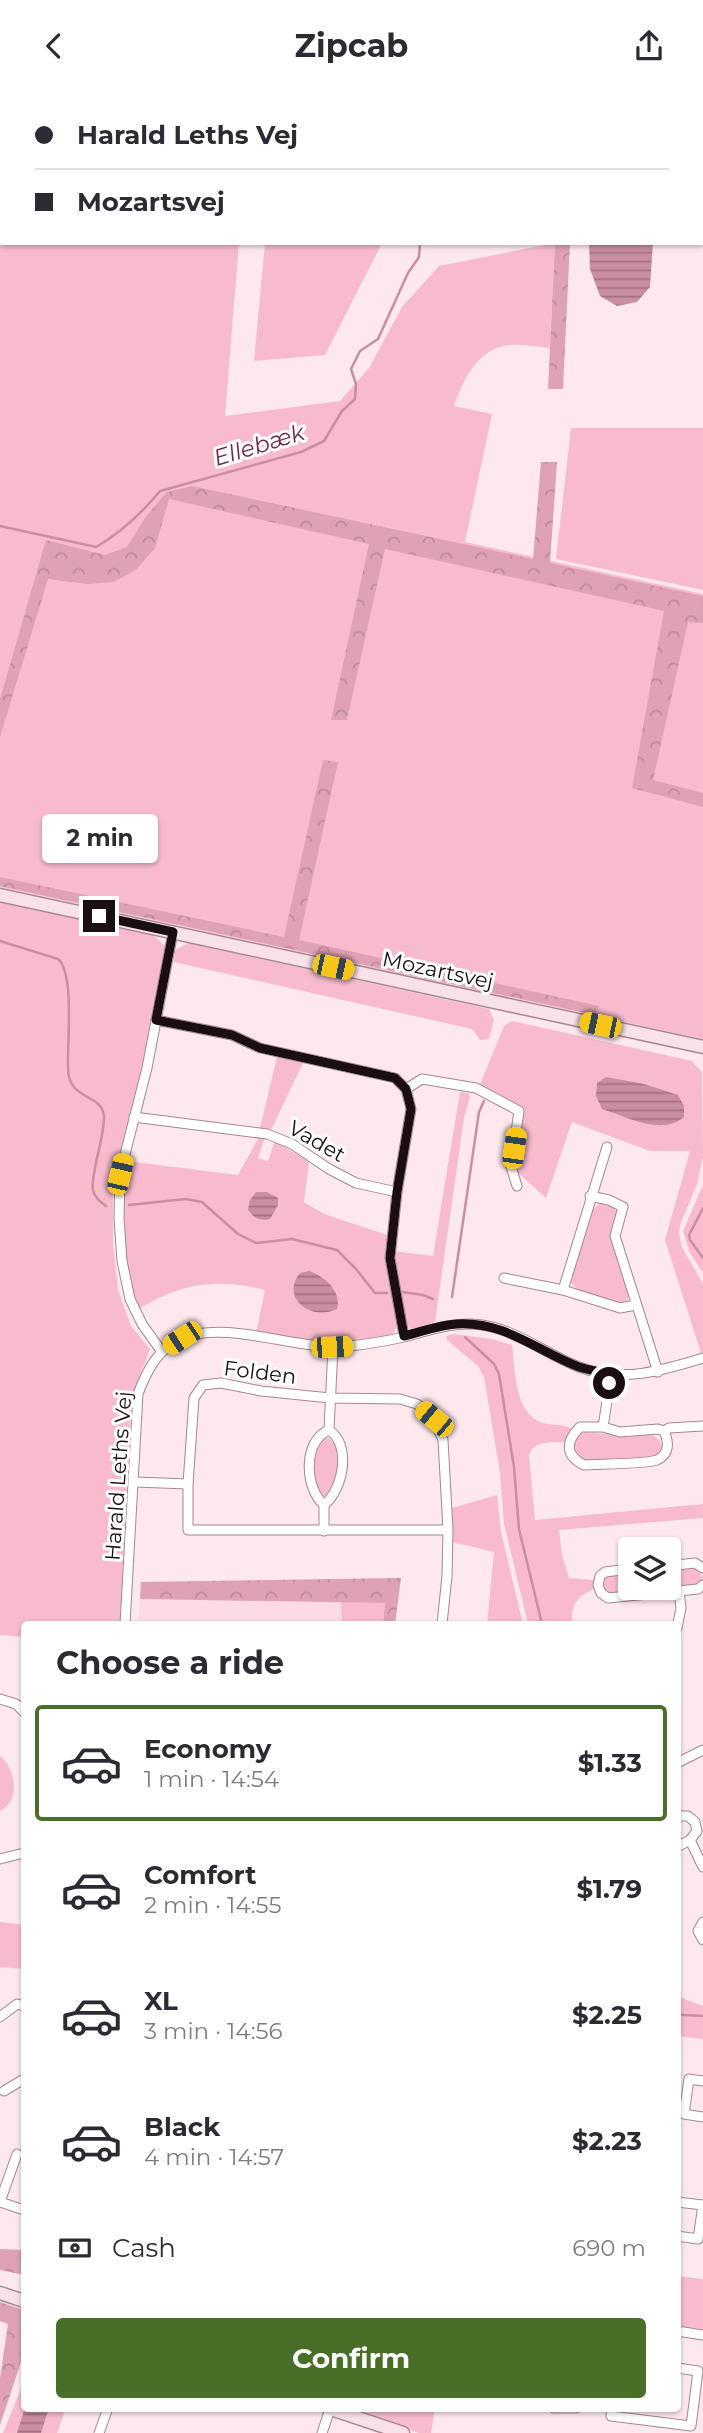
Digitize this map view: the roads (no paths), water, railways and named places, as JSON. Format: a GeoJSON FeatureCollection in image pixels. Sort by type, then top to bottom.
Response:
{"type":"FeatureCollection","features":[{"type":"Feature","properties":{"kind":"street","name":"Mozartsvej"},"geometry":{"type":"LineString","coordinates":[[0,895],[703,1047]]}},
{"type":"Feature","properties":{"kind":"street"},"geometry":{"type":"LineString","coordinates":[[162,1352],[142,1324],[130,1299],[122,1261],[120,1174],[147,1068],[173,932]]}},
{"type":"Feature","properties":{"kind":"street"},"geometry":{"type":"LineString","coordinates":[[156,1020],[232,1035],[260,1048],[395,1078],[406,1089],[411,1109],[397,1192],[390,1258],[404,1336]]}},
{"type":"Feature","properties":{"kind":"street"},"geometry":{"type":"LineString","coordinates":[[406,1089],[422,1079],[475,1088],[519,1111],[511,1167],[517,1186]]}},
{"type":"Feature","properties":{"kind":"street","name":"Vadet"},"geometry":{"type":"LineString","coordinates":[[134,1117],[267,1134],[292,1144],[356,1183],[397,1192]]}},
{"type":"Feature","properties":{"kind":"street"},"geometry":{"type":"LineString","coordinates":[[562,1290],[607,1147]]}},
{"type":"Feature","properties":{"kind":"street"},"geometry":{"type":"LineString","coordinates":[[590,1196],[623,1206],[615,1236],[658,1372]]}},
{"type":"Feature","properties":{"kind":"street"},"geometry":{"type":"LineString","coordinates":[[504,1278],[562,1290],[620,1308],[636,1305]]}},
{"type":"Feature","properties":{"kind":"street","name":"Harald Leths Vej"},"geometry":{"type":"LineString","coordinates":[[125,1621],[138,1394],[148,1369],[162,1352],[182,1338],[205,1332],[293,1344],[360,1346],[449,1324],[471,1324],[510,1332],[579,1367],[611,1375],[658,1372],[703,1358]]}},
{"type":"Feature","properties":{"kind":"street"},"geometry":{"type":"LineString","coordinates":[[329,1430],[332,1347]]}},
{"type":"Feature","properties":{"kind":"street"},"geometry":{"type":"LineString","coordinates":[[603,1427],[611,1375]]}},
{"type":"Feature","properties":{"kind":"street","name":"Folden"},"geometry":{"type":"LineString","coordinates":[[442,1621],[448,1530],[443,1440],[434,1419],[416,1404],[400,1399],[330,1398],[261,1391],[221,1383],[203,1385],[194,1398],[188,1530],[448,1530]]}},
{"type":"Feature","properties":{"kind":"street"},"geometry":{"type":"LineString","coordinates":[[664,1431],[668,1441],[666,1452],[656,1460],[584,1465],[575,1461],[569,1450],[571,1437],[580,1427],[603,1427],[620,1432],[658,1429],[664,1431],[669,1428],[703,1426]]}},
{"type":"Feature","properties":{"kind":"street"},"geometry":{"type":"LineString","coordinates":[[324,1531],[324,1505],[336,1492],[342,1464],[336,1436],[329,1430]]}},
{"type":"Feature","properties":{"kind":"street"},"geometry":{"type":"LineString","coordinates":[[324,1505],[314,1495],[309,1465],[318,1438],[329,1430]]}},
{"type":"Feature","properties":{"kind":"street"},"geometry":{"type":"LineString","coordinates":[[135,1482],[188,1484]]}},
{"type":"Feature","properties":{"kind":"street"},"geometry":{"type":"LineString","coordinates":[[681,1565],[695,1563],[703,1568]]}},
{"type":"Feature","properties":{"kind":"street"},"geometry":{"type":"LineString","coordinates":[[618,1570],[602,1574],[598,1585],[601,1593],[608,1598],[618,1597]]}},
{"type":"Feature","properties":{"kind":"street"},"geometry":{"type":"LineString","coordinates":[[681,1591],[698,1589],[703,1585]]}},
{"type":"Feature","properties":{"kind":"street"},"geometry":{"type":"LineString","coordinates":[[678,1621],[680,1600]]}},
{"type":"Feature","properties":{"kind":"street"},"geometry":{"type":"LineString","coordinates":[[0,1699],[21,1709]]}},
{"type":"Feature","properties":{"kind":"street"},"geometry":{"type":"LineString","coordinates":[[681,1761],[703,1750]]}},
{"type":"Feature","properties":{"kind":"street"},"geometry":{"type":"LineString","coordinates":[[681,1815],[695,1822],[697,1831],[690,1840],[681,1845]]}},
{"type":"Feature","properties":{"kind":"street"},"geometry":{"type":"LineString","coordinates":[[690,1840],[703,1867]]}},
{"type":"Feature","properties":{"kind":"street"},"geometry":{"type":"LineString","coordinates":[[0,1859],[21,1854]]}},
{"type":"Feature","properties":{"kind":"street"},"geometry":{"type":"LineString","coordinates":[[703,1922],[698,1931],[703,1940]]}},
{"type":"Feature","properties":{"kind":"street"},"geometry":{"type":"LineString","coordinates":[[0,2017],[18,2004],[21,2005]]}},
{"type":"Feature","properties":{"kind":"street"},"geometry":{"type":"LineString","coordinates":[[703,2081],[689,2079],[684,2114],[703,2116]]}},
{"type":"Feature","properties":{"kind":"street"},"geometry":{"type":"LineString","coordinates":[[5,2091],[21,2081]]}},
{"type":"Feature","properties":{"kind":"street"},"geometry":{"type":"LineString","coordinates":[[17,2154],[0,2201],[21,2209]]}},
{"type":"Feature","properties":{"kind":"street"},"geometry":{"type":"LineString","coordinates":[[681,2202],[703,2205],[698,2239],[681,2237]]}},
{"type":"Feature","properties":{"kind":"street"},"geometry":{"type":"LineString","coordinates":[[0,2293],[21,2300]]}},
{"type":"Feature","properties":{"kind":"street"},"geometry":{"type":"LineString","coordinates":[[681,2332],[703,2335]]}},
{"type":"Feature","properties":{"kind":"street"},"geometry":{"type":"LineString","coordinates":[[612,2412],[611,2416],[691,2426],[698,2371],[681,2369]]}},
{"type":"Feature","properties":{"kind":"street"},"geometry":{"type":"LineString","coordinates":[[99,2433],[107,2412]]}},
{"type":"Feature","properties":{"kind":"street"},"geometry":{"type":"LineString","coordinates":[[322,2433],[328,2412]]}},
{"type":"Feature","properties":{"kind":"street"},"geometry":{"type":"LineString","coordinates":[[341,2412],[403,2433]]}},
{"type":"Feature","properties":{"kind":"waterway","name":"Ellebæk"},"geometry":{"type":"LineString","coordinates":[[0,526],[96,547],[131,522],[160,491],[301,452],[324,441],[342,411],[355,399],[356,384],[351,369],[360,351],[378,339],[408,273],[419,257],[420,245]]}},
{"type":"Feature","properties":{"kind":"waterway"},"geometry":{"type":"LineString","coordinates":[[0,941],[58,959],[63,967],[67,979],[69,1010],[69,1079],[79,1092],[98,1103],[104,1116],[93,1190],[106,1206]]}},
{"type":"Feature","properties":{"kind":"waterway"},"geometry":{"type":"LineString","coordinates":[[452,1297],[479,1112],[484,1101]]}},
{"type":"Feature","properties":{"kind":"waterway"},"geometry":{"type":"LineString","coordinates":[[129,1205],[186,1199],[202,1202],[238,1234],[256,1243],[292,1239],[337,1250],[375,1293],[387,1293]]}},
{"type":"Feature","properties":{"kind":"waterway"},"geometry":{"type":"LineString","coordinates":[[703,1208],[689,1235],[703,1258]]}},
{"type":"Feature","properties":{"kind":"waterway"},"geometry":{"type":"LineString","coordinates":[[403,1292],[433,1299]]}},
{"type":"Feature","properties":{"kind":"waterway"},"geometry":{"type":"LineString","coordinates":[[465,1337],[494,1364],[499,1374],[514,1467],[519,1529],[541,1621]]}},
{"type":"Feature","properties":{"kind":"waterway"},"geometry":{"type":"LineString","coordinates":[[681,2014],[703,2016]]}}]}
